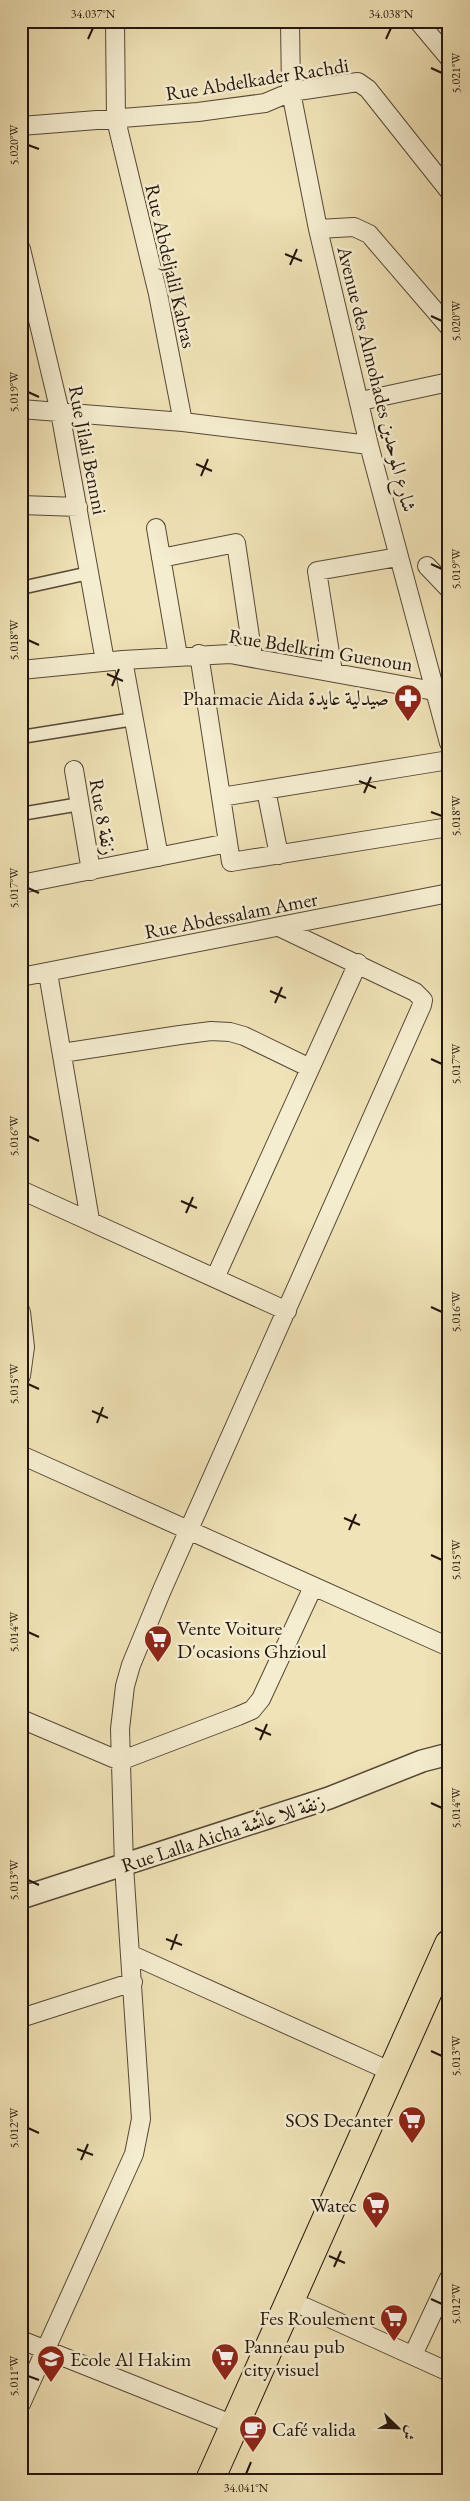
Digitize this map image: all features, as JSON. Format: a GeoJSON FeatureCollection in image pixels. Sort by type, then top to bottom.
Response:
{"type":"FeatureCollection","features":[{"type":"Feature","properties":{"kind":"main road"},"geometry":{"type":"LineString","coordinates":[[210,2480],[449,1944]]}},
{"type":"Feature","properties":{"kind":"main road"},"geometry":{"type":"LineString","coordinates":[[230,2480],[305,2307],[449,1989]]}},
{"type":"Feature","properties":{"kind":"street","name":"Rue Abdeljalil Kabras"},"geometry":{"type":"LineString","coordinates":[[115,21],[116,120],[158,294],[183,422]]}},
{"type":"Feature","properties":{"kind":"street","name":"Avenue des Almohades شارع الموحدين"},"geometry":{"type":"LineString","coordinates":[[290,21],[291,92],[318,230],[361,401],[369,445],[449,742]]}},
{"type":"Feature","properties":{"kind":"street"},"geometry":{"type":"LineString","coordinates":[[418,21],[449,58]]}},
{"type":"Feature","properties":{"kind":"street","name":"Rue Abdelkader Rachdi"},"geometry":{"type":"LineString","coordinates":[[21,126],[116,120],[265,103],[291,92],[358,82],[363,84],[449,191]]}},
{"type":"Feature","properties":{"kind":"street"},"geometry":{"type":"LineString","coordinates":[[318,230],[354,227],[363,229],[426,299],[449,328]]}},
{"type":"Feature","properties":{"kind":"street","name":"Rue Jilali Bennni"},"geometry":{"type":"LineString","coordinates":[[22,257],[60,412],[105,661]]}},
{"type":"Feature","properties":{"kind":"street"},"geometry":{"type":"LineString","coordinates":[[361,401],[449,382]]}},
{"type":"Feature","properties":{"kind":"street"},"geometry":{"type":"LineString","coordinates":[[21,409],[183,422],[369,445]]}},
{"type":"Feature","properties":{"kind":"street"},"geometry":{"type":"LineString","coordinates":[[21,505],[78,507]]}},
{"type":"Feature","properties":{"kind":"street"},"geometry":{"type":"LineString","coordinates":[[156,528],[178,656]]}},
{"type":"Feature","properties":{"kind":"street"},"geometry":{"type":"LineString","coordinates":[[161,558],[236,543],[253,657]]}},
{"type":"Feature","properties":{"kind":"street"},"geometry":{"type":"LineString","coordinates":[[333,672],[317,571],[398,557]]}},
{"type":"Feature","properties":{"kind":"street"},"geometry":{"type":"LineString","coordinates":[[427,566],[449,589]]}},
{"type":"Feature","properties":{"kind":"street"},"geometry":{"type":"LineString","coordinates":[[21,588],[89,573]]}},
{"type":"Feature","properties":{"kind":"street"},"geometry":{"type":"LineString","coordinates":[[200,654],[231,862],[449,827]]}},
{"type":"Feature","properties":{"kind":"street","name":"Rue Bdelkrim Guenoun"},"geometry":{"type":"LineString","coordinates":[[21,670],[105,661],[200,654],[230,654],[434,690]]}},
{"type":"Feature","properties":{"kind":"street"},"geometry":{"type":"LineString","coordinates":[[123,660],[159,857]]}},
{"type":"Feature","properties":{"kind":"street"},"geometry":{"type":"LineString","coordinates":[[21,737],[134,719]]}},
{"type":"Feature","properties":{"kind":"street"},"geometry":{"type":"LineString","coordinates":[[221,797],[449,760]]}},
{"type":"Feature","properties":{"kind":"street","name":"Rue 8 زنقة"},"geometry":{"type":"LineString","coordinates":[[74,770],[91,870]]}},
{"type":"Feature","properties":{"kind":"street"},"geometry":{"type":"LineString","coordinates":[[266,790],[279,855]]}},
{"type":"Feature","properties":{"kind":"street"},"geometry":{"type":"LineString","coordinates":[[21,814],[80,804]]}},
{"type":"Feature","properties":{"kind":"street"},"geometry":{"type":"LineString","coordinates":[[21,884],[228,843]]}},
{"type":"Feature","properties":{"kind":"street","name":"Rue Abdessalam Amer"},"geometry":{"type":"LineString","coordinates":[[21,978],[281,928],[449,893]]}},
{"type":"Feature","properties":{"kind":"street"},"geometry":{"type":"LineString","coordinates":[[21,2404],[138,2142],[141,2119],[132,1955],[124,1866],[120,1761],[122,1708],[131,1665],[189,1529],[422,1006],[423,1000],[415,992],[358,963],[281,928]]}},
{"type":"Feature","properties":{"kind":"street"},"geometry":{"type":"LineString","coordinates":[[215,1278],[358,963]]}},
{"type":"Feature","properties":{"kind":"street"},"geometry":{"type":"LineString","coordinates":[[48,973],[90,1220]]}},
{"type":"Feature","properties":{"kind":"street"},"geometry":{"type":"LineString","coordinates":[[62,1053],[180,1034],[211,1031],[230,1032],[244,1036],[310,1068]]}},
{"type":"Feature","properties":{"kind":"street"},"geometry":{"type":"LineString","coordinates":[[21,1190],[287,1311]]}},
{"type":"Feature","properties":{"kind":"street"},"geometry":{"type":"LineString","coordinates":[[21,1312],[25,1346],[21,1376]]}},
{"type":"Feature","properties":{"kind":"street"},"geometry":{"type":"LineString","coordinates":[[21,1455],[449,1647]]}},
{"type":"Feature","properties":{"kind":"street"},"geometry":{"type":"LineString","coordinates":[[21,1720],[120,1761],[252,1710],[261,1700],[313,1587]]}},
{"type":"Feature","properties":{"kind":"street","name":"Rue Lalla Aicha زنقة للا عائشة"},"geometry":{"type":"LineString","coordinates":[[422,1760],[449,1740]]}},
{"type":"Feature","properties":{"kind":"street","name":"Rue Lalla Aicha زنقة للا عائشة"},"geometry":{"type":"LineString","coordinates":[[21,1898],[329,1798],[422,1760],[449,1754]]}},
{"type":"Feature","properties":{"kind":"street"},"geometry":{"type":"LineString","coordinates":[[132,1955],[392,2072]]}},
{"type":"Feature","properties":{"kind":"street"},"geometry":{"type":"LineString","coordinates":[[21,2018],[133,1982]]}},
{"type":"Feature","properties":{"kind":"street"},"geometry":{"type":"LineString","coordinates":[[413,2356],[449,2278]]}},
{"type":"Feature","properties":{"kind":"street"},"geometry":{"type":"LineString","coordinates":[[305,2307],[449,2372]]}},
{"type":"Feature","properties":{"kind":"street"},"geometry":{"type":"LineString","coordinates":[[21,2340],[234,2425]]}},
{"type":"Feature","properties":{"kind":"place","name":"Pharmacie Aida صيدلية عايدة"},"geometry":{"type":"Point","coordinates":[408,722]}},
{"type":"Feature","properties":{"kind":"place","name":"Vente Voiture D'ocasions Ghzioul"},"geometry":{"type":"Point","coordinates":[158,1663]}},
{"type":"Feature","properties":{"kind":"place","name":"SOS Decanter"},"geometry":{"type":"Point","coordinates":[412,2144]}},
{"type":"Feature","properties":{"kind":"place","name":"Watec"},"geometry":{"type":"Point","coordinates":[376,2229]}},
{"type":"Feature","properties":{"kind":"place","name":"Fes Roulement"},"geometry":{"type":"Point","coordinates":[394,2342]}},
{"type":"Feature","properties":{"kind":"place","name":"Panneau pub city visuel"},"geometry":{"type":"Point","coordinates":[225,2381]}},
{"type":"Feature","properties":{"kind":"place","name":"Ecole Al Hakim"},"geometry":{"type":"Point","coordinates":[51,2383]}},
{"type":"Feature","properties":{"kind":"place","name":"Café valida"},"geometry":{"type":"Point","coordinates":[253,2453]}}]}
